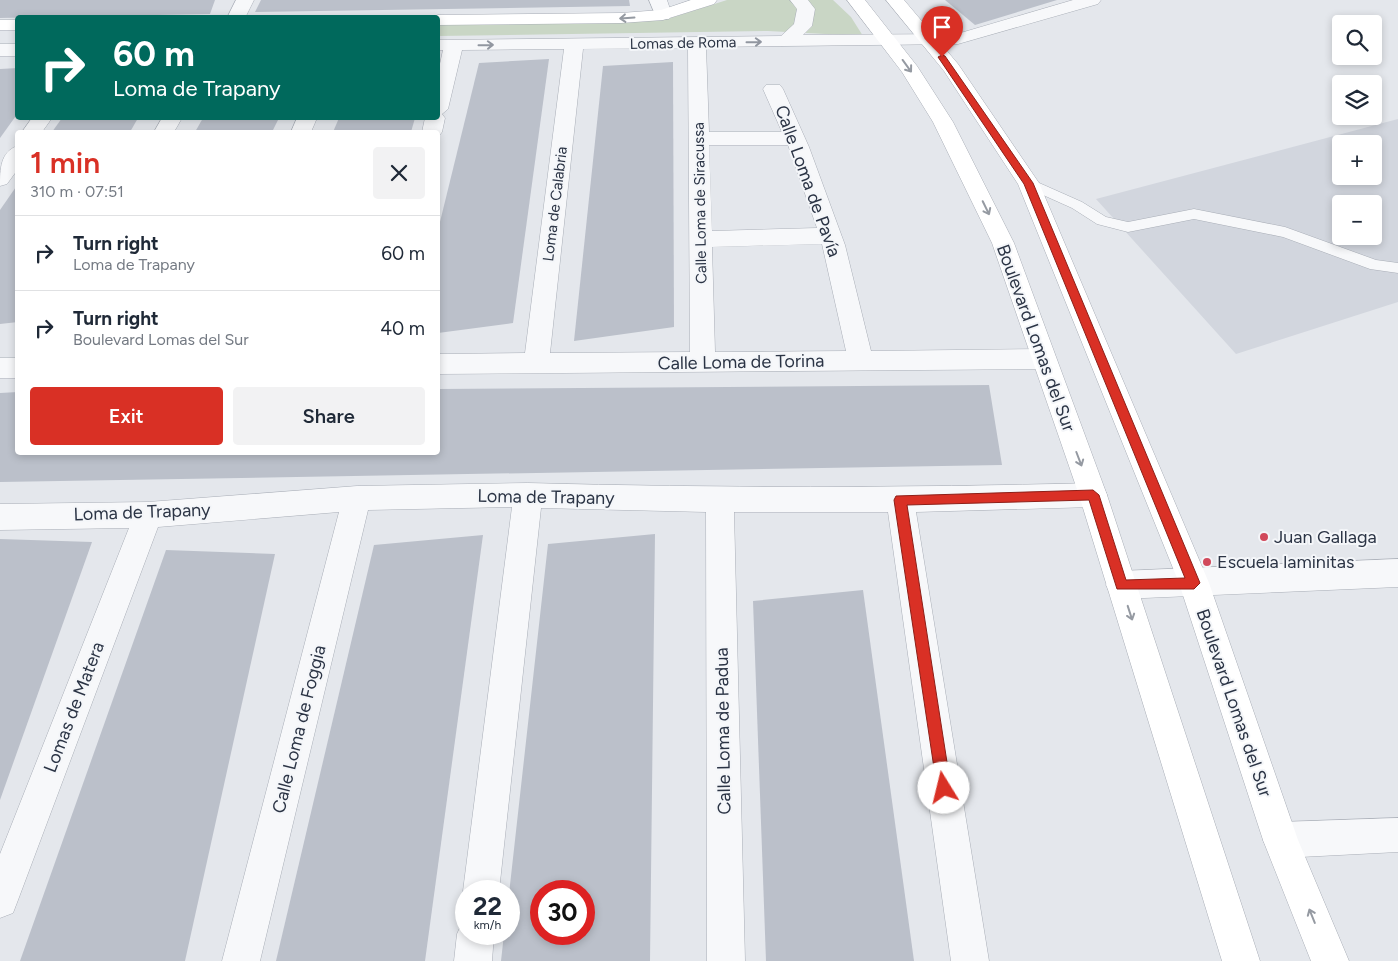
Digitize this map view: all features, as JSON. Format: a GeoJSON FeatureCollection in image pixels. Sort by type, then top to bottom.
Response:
{"type":"FeatureCollection","features":[{"type":"Feature","properties":{"kind":"street"},"geometry":{"type":"LineString","coordinates":[[238,15],[245,0]]}},
{"type":"Feature","properties":{"kind":"street","name":"Lomas de Roma"},"geometry":{"type":"LineString","coordinates":[[440,20],[621,18],[660,7],[708,0]]}},
{"type":"Feature","properties":{"kind":"street"},"geometry":{"type":"LineString","coordinates":[[786,42],[803,26],[806,9],[799,0]]}},
{"type":"Feature","properties":{"kind":"street","name":"Boulevard Lomas del Sur"},"geometry":{"type":"LineString","coordinates":[[856,0],[888,41],[943,122],[1002,242],[1093,495],[1241,961]]}},
{"type":"Feature","properties":{"kind":"street","name":"Boulevard Lomas del Sur"},"geometry":{"type":"LineString","coordinates":[[895,0],[951,68],[1028,183],[1194,583],[1281,840],[1330,961]]}},
{"type":"Feature","properties":{"kind":"street","name":"Lomas de Roma"},"geometry":{"type":"LineString","coordinates":[[446,45],[958,39],[1092,0]]}},
{"type":"Feature","properties":{"kind":"street"},"geometry":{"type":"LineString","coordinates":[[0,25],[15,24]]}},
{"type":"Feature","properties":{"kind":"street","name":"Calle Loma de Siracussa"},"geometry":{"type":"LineString","coordinates":[[696,43],[703,362]]}},
{"type":"Feature","properties":{"kind":"street","name":"Loma de Calabria"},"geometry":{"type":"LineString","coordinates":[[536,364],[574,44]]}},
{"type":"Feature","properties":{"kind":"street"},"geometry":{"type":"LineString","coordinates":[[440,93],[446,45]]}},
{"type":"Feature","properties":{"kind":"street"},"geometry":{"type":"LineString","coordinates":[[0,50],[15,50]]}},
{"type":"Feature","properties":{"kind":"street","name":"Calle Loma de Pavía"},"geometry":{"type":"LineString","coordinates":[[773,89],[794,138],[831,236],[861,361]]}},
{"type":"Feature","properties":{"kind":"street"},"geometry":{"type":"LineString","coordinates":[[699,139],[794,138]]}},
{"type":"Feature","properties":{"kind":"street"},"geometry":{"type":"LineString","coordinates":[[0,179],[15,157]]}},
{"type":"Feature","properties":{"kind":"street"},"geometry":{"type":"LineString","coordinates":[[701,239],[831,236]]}},
{"type":"Feature","properties":{"kind":"street","name":"Calle Loma de Torina"},"geometry":{"type":"LineString","coordinates":[[440,364],[1044,359]]}},
{"type":"Feature","properties":{"kind":"street"},"geometry":{"type":"LineString","coordinates":[[0,368],[15,368]]}},
{"type":"Feature","properties":{"kind":"street"},"geometry":{"type":"LineString","coordinates":[[482,880],[528,495]]}},
{"type":"Feature","properties":{"kind":"street","name":"Loma de Trapany"},"geometry":{"type":"LineString","coordinates":[[0,516],[148,515],[357,498],[528,495],[720,500],[900,500],[1093,495]]}},
{"type":"Feature","properties":{"kind":"street","name":"Calle Loma de Foggia"},"geometry":{"type":"LineString","coordinates":[[241,961],[357,498]]}},
{"type":"Feature","properties":{"kind":"street","name":"Calle Loma de Padua"},"geometry":{"type":"LineString","coordinates":[[720,500],[726,961]]}},
{"type":"Feature","properties":{"kind":"street"},"geometry":{"type":"LineString","coordinates":[[900,500],[970,961]]}},
{"type":"Feature","properties":{"kind":"street","name":"Lomas de Matera"},"geometry":{"type":"LineString","coordinates":[[0,900],[148,515]]}},
{"type":"Feature","properties":{"kind":"street"},"geometry":{"type":"LineString","coordinates":[[1121,585],[1398,573]]}},
{"type":"Feature","properties":{"kind":"street"},"geometry":{"type":"LineString","coordinates":[[1281,840],[1398,835]]}},
{"type":"Feature","properties":{"kind":"street"},"geometry":{"type":"LineString","coordinates":[[473,961],[475,945]]}},
{"type":"Feature","properties":{"kind":"lane"},"geometry":{"type":"LineString","coordinates":[[1028,183],[1077,205],[1102,221],[1128,227],[1194,214],[1285,232],[1375,265],[1398,268]]}},
{"type":"Feature","properties":{"kind":"shaded area"},"geometry":{"type":"Polygon","coordinates":[[[1398,119],[1398,302],[1236,354],[1096,199],[1332,136],[1332,185],[1382,185],[1382,135],[1338,135],[1382,125],[1382,123],[1398,119]]]}},
{"type":"Feature","properties":{"kind":"green space"},"geometry":{"type":"Polygon","coordinates":[[[727,0],[833,0],[851,17],[863,36],[768,31],[440,36],[440,22],[664,20],[727,0]]]}},
{"type":"Feature","properties":{"kind":"building"},"geometry":{"type":"Polygon","coordinates":[[[0,0],[215,0],[210,14],[15,15],[15,18],[0,18],[0,0]]]}},
{"type":"Feature","properties":{"kind":"building"},"geometry":{"type":"Polygon","coordinates":[[[261,0],[629,0],[630,6],[255,12],[261,0]]]}},
{"type":"Feature","properties":{"kind":"building"},"geometry":{"type":"Polygon","coordinates":[[[945,0],[1057,0],[975,25],[945,0]]]}},
{"type":"Feature","properties":{"kind":"building"},"geometry":{"type":"Polygon","coordinates":[[[549,59],[513,323],[440,333],[440,222],[479,63],[549,59]]]}},
{"type":"Feature","properties":{"kind":"building"},"geometry":{"type":"Polygon","coordinates":[[[673,62],[674,327],[574,341],[603,66],[673,62]]]}},
{"type":"Feature","properties":{"kind":"building"},"geometry":{"type":"Polygon","coordinates":[[[15,68],[15,117],[0,138],[0,69],[15,68]]]}},
{"type":"Feature","properties":{"kind":"building"},"geometry":{"type":"Polygon","coordinates":[[[61,120],[137,120],[131,130],[53,130],[61,120]]]}},
{"type":"Feature","properties":{"kind":"building"},"geometry":{"type":"Polygon","coordinates":[[[202,120],[278,120],[273,130],[196,130],[202,120]]]}},
{"type":"Feature","properties":{"kind":"building"},"geometry":{"type":"Polygon","coordinates":[[[338,120],[414,120],[412,130],[334,130],[338,120]]]}},
{"type":"Feature","properties":{"kind":"building"},"geometry":{"type":"Polygon","coordinates":[[[15,188],[15,322],[0,324],[0,210],[15,188]]]}},
{"type":"Feature","properties":{"kind":"building"},"geometry":{"type":"Polygon","coordinates":[[[989,385],[1002,465],[0,482],[0,393],[15,392],[15,455],[440,455],[440,389],[989,385]]]}},
{"type":"Feature","properties":{"kind":"building"},"geometry":{"type":"Polygon","coordinates":[[[655,534],[650,961],[501,961],[503,945],[520,945],[520,880],[511,880],[548,544],[655,534]]]}},
{"type":"Feature","properties":{"kind":"building"},"geometry":{"type":"Polygon","coordinates":[[[483,535],[425,961],[276,961],[374,545],[483,535]]]}},
{"type":"Feature","properties":{"kind":"building"},"geometry":{"type":"Polygon","coordinates":[[[0,539],[92,542],[0,800],[0,539]]]}},
{"type":"Feature","properties":{"kind":"building"},"geometry":{"type":"Polygon","coordinates":[[[166,550],[275,554],[185,961],[20,961],[166,550]]]}},
{"type":"Feature","properties":{"kind":"building"},"geometry":{"type":"Polygon","coordinates":[[[863,590],[914,961],[766,961],[753,601],[863,590]]]}},
{"type":"Feature","properties":{"kind":"place","name":"Juan Gallaga"},"geometry":{"type":"Point","coordinates":[1264,537]}},
{"type":"Feature","properties":{"kind":"place","name":"Escuela laminitas"},"geometry":{"type":"Point","coordinates":[1207,562]}},
{"type":"Feature","properties":{"kind":"route"},"geometry":{"type":"LineString","coordinates":[[942,57],[1028,183],[1194,583],[1121,585],[1093,495],[900,500],[944,788]]}}]}
